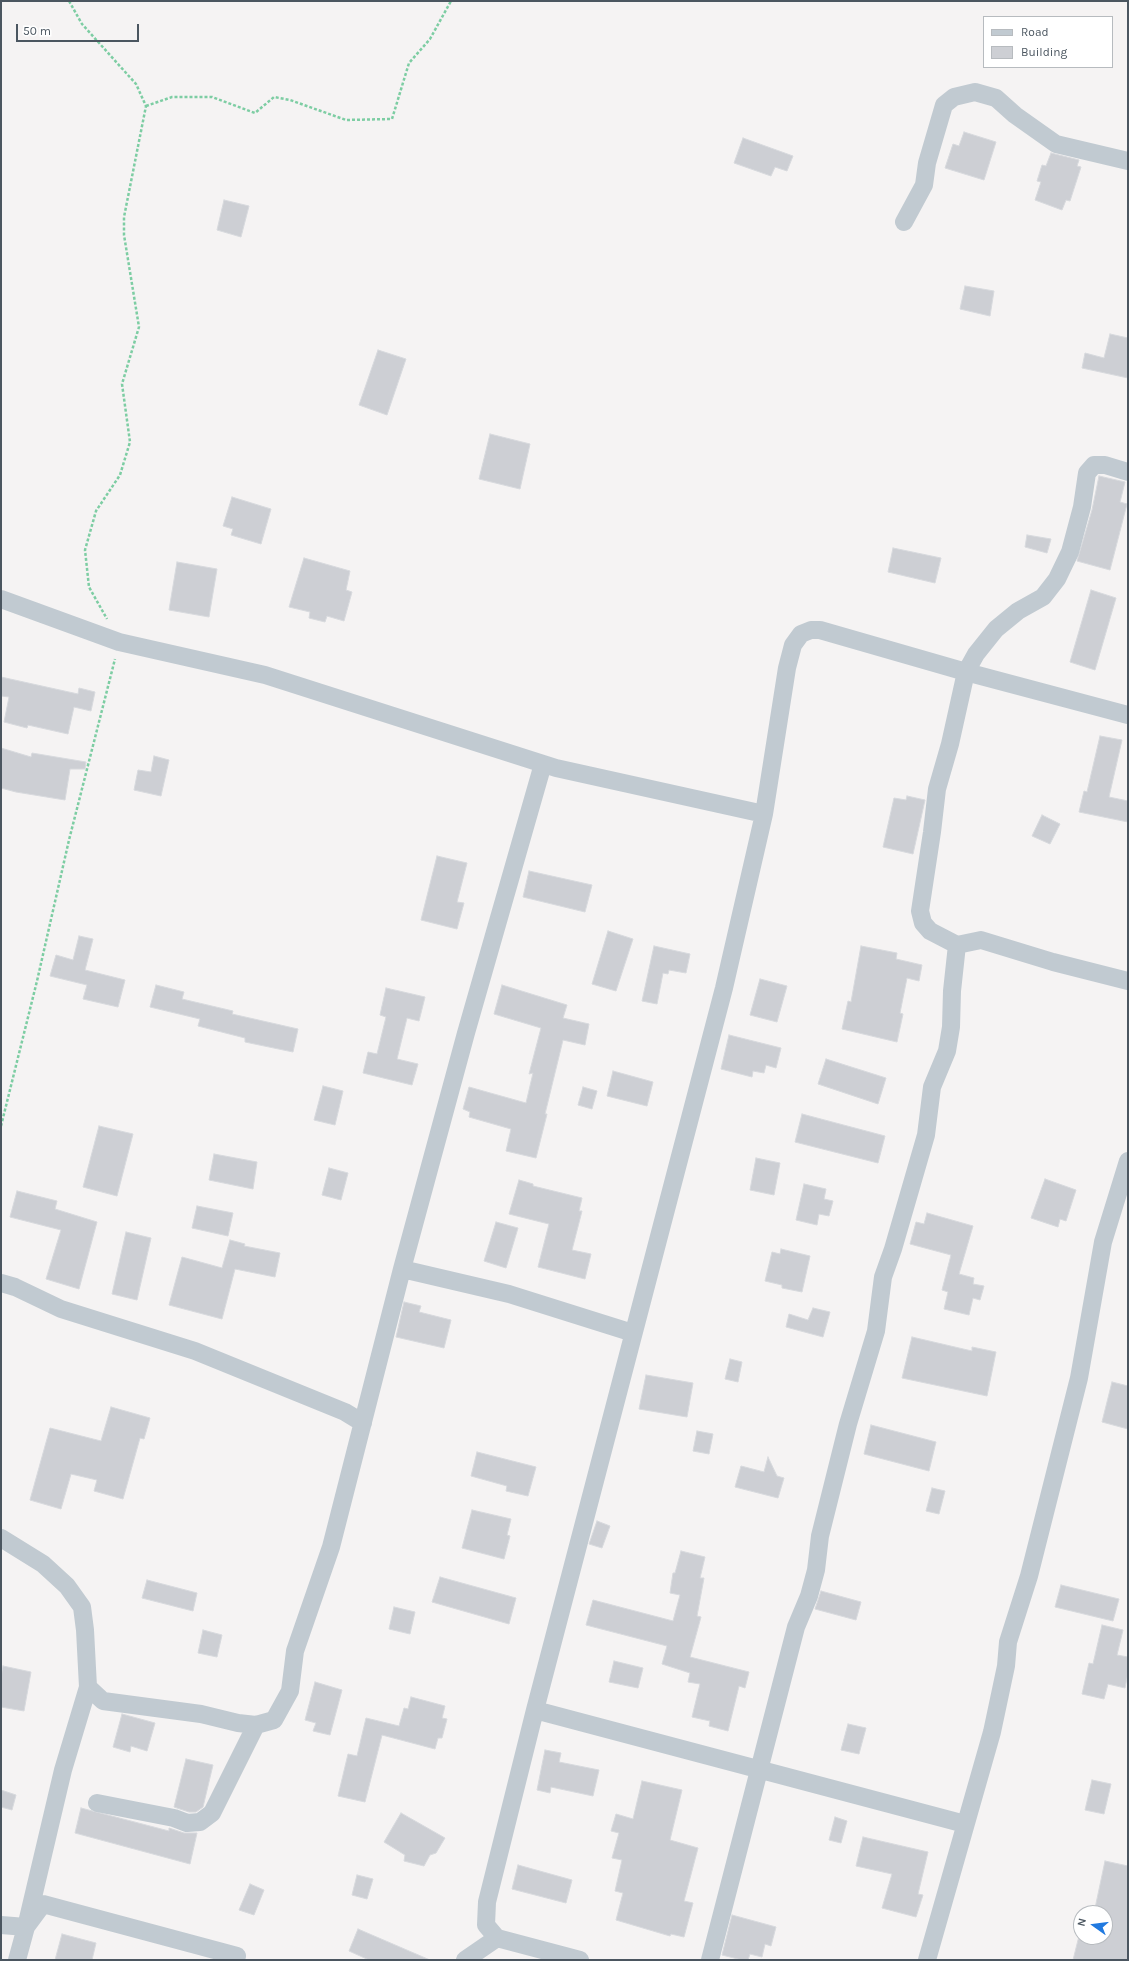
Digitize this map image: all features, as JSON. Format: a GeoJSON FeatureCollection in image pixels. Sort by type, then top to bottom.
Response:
{"type":"FeatureCollection","features":[{"type":"Feature","properties":{"kind":"street"},"geometry":{"type":"LineString","coordinates":[[904,222],[924,186],[927,163],[944,105],[954,97],[975,92],[996,98],[1056,144],[1128,161]]}},
{"type":"Feature","properties":{"kind":"street"},"geometry":{"type":"LineString","coordinates":[[1128,472],[1105,465],[1094,465],[1087,473],[1082,507],[1070,552],[1057,579],[1043,598],[1018,611],[996,629],[976,654],[966,672],[950,744],[937,788],[920,911],[923,923],[930,931],[957,945],[980,940],[1054,962],[1128,981]]}},
{"type":"Feature","properties":{"kind":"street"},"geometry":{"type":"LineString","coordinates":[[1,599],[119,642],[265,675],[543,764],[764,814]]}},
{"type":"Feature","properties":{"kind":"street"},"geometry":{"type":"LineString","coordinates":[[580,1960],[497,1938],[486,1925],[487,1902],[535,1710],[724,988],[764,814],[787,668],[793,645],[801,634],[811,630],[820,630],[842,635],[966,672],[1128,715]]}},
{"type":"Feature","properties":{"kind":"street"},"geometry":{"type":"LineString","coordinates":[[88,1687],[103,1701],[201,1714],[238,1723],[256,1725],[274,1720],[290,1691],[295,1651],[331,1547],[402,1269],[466,1033],[543,764]]}},
{"type":"Feature","properties":{"kind":"street"},"geometry":{"type":"LineString","coordinates":[[710,1960],[796,1627],[809,1596],[816,1570],[820,1536],[848,1424],[876,1332],[883,1276],[893,1249],[926,1135],[932,1088],[947,1051],[951,1027],[952,991],[957,945]]}},
{"type":"Feature","properties":{"kind":"street"},"geometry":{"type":"LineString","coordinates":[[927,1960],[992,1732],[1006,1666],[1008,1642],[1029,1576],[1079,1378],[1103,1242],[1128,1161]]}},
{"type":"Feature","properties":{"kind":"street"},"geometry":{"type":"LineString","coordinates":[[402,1269],[508,1294],[633,1333]]}},
{"type":"Feature","properties":{"kind":"street"},"geometry":{"type":"LineString","coordinates":[[1,1283],[15,1287],[60,1309],[195,1351],[345,1412],[363,1423]]}},
{"type":"Feature","properties":{"kind":"street"},"geometry":{"type":"LineString","coordinates":[[1,1538],[43,1564],[67,1586],[82,1607],[85,1630],[88,1687],[63,1770],[17,1960]]}},
{"type":"Feature","properties":{"kind":"street"},"geometry":{"type":"LineString","coordinates":[[535,1710],[965,1824]]}},
{"type":"Feature","properties":{"kind":"street"},"geometry":{"type":"LineString","coordinates":[[98,1802],[174,1818],[187,1823],[200,1822],[212,1813],[256,1725]]}},
{"type":"Feature","properties":{"kind":"street"},"geometry":{"type":"LineString","coordinates":[[26,1927],[43,1904],[237,1956]]}},
{"type":"Feature","properties":{"kind":"street"},"geometry":{"type":"LineString","coordinates":[[1,1925],[26,1927]]}},
{"type":"Feature","properties":{"kind":"street"},"geometry":{"type":"LineString","coordinates":[[465,1960],[497,1938]]}},
{"type":"Feature","properties":{"kind":"path"},"geometry":{"type":"LineString","coordinates":[[1,1126],[37,981],[69,840],[119,642],[89,587],[85,550],[96,511],[120,475],[130,442],[122,384],[139,327],[124,235],[124,217],[146,106],[136,84],[82,24],[69,1]]}},
{"type":"Feature","properties":{"kind":"path"},"geometry":{"type":"LineString","coordinates":[[146,106],[172,97],[212,97],[255,113],[274,97],[290,100],[346,120],[392,119],[409,63],[430,39],[451,1]]}},
{"type":"Feature","properties":{"kind":"building"},"geometry":{"type":"Polygon","coordinates":[[[964,132],[996,142],[984,180],[945,168],[953,144],[959,146],[964,132]]]}},
{"type":"Feature","properties":{"kind":"building"},"geometry":{"type":"Polygon","coordinates":[[[743,138],[793,156],[787,171],[775,167],[771,176],[734,163],[743,138]]]}},
{"type":"Feature","properties":{"kind":"building"},"geometry":{"type":"Polygon","coordinates":[[[1051,153],[1079,160],[1077,166],[1081,167],[1070,201],[1066,200],[1062,210],[1035,200],[1041,182],[1037,181],[1042,165],[1046,166],[1051,153]]]}},
{"type":"Feature","properties":{"kind":"building"},"geometry":{"type":"Polygon","coordinates":[[[224,200],[249,206],[241,237],[217,230],[224,200]]]}},
{"type":"Feature","properties":{"kind":"building"},"geometry":{"type":"Polygon","coordinates":[[[965,286],[994,291],[990,316],[960,309],[965,286]]]}},
{"type":"Feature","properties":{"kind":"building"},"geometry":{"type":"Polygon","coordinates":[[[1110,334],[1128,338],[1128,378],[1082,368],[1085,353],[1104,358],[1110,334]]]}},
{"type":"Feature","properties":{"kind":"building"},"geometry":{"type":"Polygon","coordinates":[[[378,350],[406,359],[387,415],[359,405],[378,350]]]}},
{"type":"Feature","properties":{"kind":"building"},"geometry":{"type":"Polygon","coordinates":[[[490,434],[530,444],[520,489],[479,479],[490,434]]]}},
{"type":"Feature","properties":{"kind":"building"},"geometry":{"type":"Polygon","coordinates":[[[1099,476],[1125,482],[1120,502],[1127,504],[1110,570],[1077,561],[1092,510],[1099,476]]]}},
{"type":"Feature","properties":{"kind":"building"},"geometry":{"type":"Polygon","coordinates":[[[232,497],[271,509],[261,544],[231,535],[233,529],[223,526],[232,497]]]}},
{"type":"Feature","properties":{"kind":"building"},"geometry":{"type":"Polygon","coordinates":[[[1027,535],[1051,539],[1047,553],[1025,547],[1027,535]]]}},
{"type":"Feature","properties":{"kind":"building"},"geometry":{"type":"Polygon","coordinates":[[[893,548],[941,558],[935,583],[888,572],[893,548]]]}},
{"type":"Feature","properties":{"kind":"building"},"geometry":{"type":"Polygon","coordinates":[[[304,558],[350,571],[346,590],[352,592],[344,621],[327,616],[325,622],[309,618],[310,612],[289,607],[304,558]]]}},
{"type":"Feature","properties":{"kind":"building"},"geometry":{"type":"Polygon","coordinates":[[[177,562],[217,569],[209,617],[169,610],[177,562]]]}},
{"type":"Feature","properties":{"kind":"building"},"geometry":{"type":"Polygon","coordinates":[[[1091,590],[1116,598],[1095,670],[1070,662],[1091,590]]]}},
{"type":"Feature","properties":{"kind":"building"},"geometry":{"type":"Polygon","coordinates":[[[1,677],[78,694],[79,688],[95,692],[91,711],[74,707],[68,734],[28,725],[27,728],[4,722],[9,697],[1,696],[1,677]]]}},
{"type":"Feature","properties":{"kind":"building"},"geometry":{"type":"Polygon","coordinates":[[[1100,736],[1122,740],[1109,797],[1128,801],[1128,822],[1079,812],[1084,791],[1087,792],[1100,736]]]}},
{"type":"Feature","properties":{"kind":"building"},"geometry":{"type":"Polygon","coordinates":[[[1,748],[31,757],[32,753],[86,762],[85,769],[70,769],[65,800],[16,792],[1,788],[1,748]]]}},
{"type":"Feature","properties":{"kind":"building"},"geometry":{"type":"Polygon","coordinates":[[[154,756],[169,760],[161,796],[134,790],[138,770],[151,772],[154,756]]]}},
{"type":"Feature","properties":{"kind":"building"},"geometry":{"type":"Polygon","coordinates":[[[907,796],[925,800],[913,854],[883,847],[894,798],[906,800],[907,796]]]}},
{"type":"Feature","properties":{"kind":"building"},"geometry":{"type":"Polygon","coordinates":[[[1042,815],[1060,824],[1050,844],[1032,836],[1042,815]]]}},
{"type":"Feature","properties":{"kind":"building"},"geometry":{"type":"Polygon","coordinates":[[[437,856],[467,863],[457,902],[464,903],[457,929],[421,920],[437,856]]]}},
{"type":"Feature","properties":{"kind":"building"},"geometry":{"type":"Polygon","coordinates":[[[529,871],[592,885],[585,912],[523,897],[529,871]]]}},
{"type":"Feature","properties":{"kind":"building"},"geometry":{"type":"Polygon","coordinates":[[[608,931],[633,939],[616,991],[592,984],[608,931]]]}},
{"type":"Feature","properties":{"kind":"building"},"geometry":{"type":"Polygon","coordinates":[[[79,936],[93,939],[85,970],[125,980],[118,1007],[83,999],[87,985],[50,976],[56,955],[73,960],[79,936]]]}},
{"type":"Feature","properties":{"kind":"building"},"geometry":{"type":"Polygon","coordinates":[[[654,946],[690,954],[686,973],[669,970],[668,974],[663,973],[657,1004],[642,1001],[654,946]]]}},
{"type":"Feature","properties":{"kind":"building"},"geometry":{"type":"Polygon","coordinates":[[[861,946],[897,953],[896,959],[922,965],[919,981],[907,978],[900,1013],[903,1014],[897,1042],[842,1029],[848,1001],[851,1002],[861,946]]]}},
{"type":"Feature","properties":{"kind":"building"},"geometry":{"type":"Polygon","coordinates":[[[760,979],[787,986],[777,1022],[750,1015],[760,979]]]}},
{"type":"Feature","properties":{"kind":"building"},"geometry":{"type":"Polygon","coordinates":[[[156,985],[184,992],[182,999],[233,1011],[232,1014],[298,1029],[293,1052],[245,1042],[245,1038],[198,1026],[200,1019],[150,1007],[156,985]]]}},
{"type":"Feature","properties":{"kind":"building"},"geometry":{"type":"Polygon","coordinates":[[[502,985],[567,1005],[563,1018],[589,1024],[585,1045],[563,1040],[536,1158],[506,1151],[511,1129],[469,1117],[470,1112],[463,1109],[469,1087],[526,1103],[533,1073],[529,1074],[541,1028],[494,1014],[502,985]]]}},
{"type":"Feature","properties":{"kind":"building"},"geometry":{"type":"Polygon","coordinates":[[[386,988],[425,997],[419,1021],[407,1018],[397,1059],[418,1064],[412,1085],[363,1073],[368,1052],[377,1054],[386,1017],[380,1015],[386,988]]]}},
{"type":"Feature","properties":{"kind":"building"},"geometry":{"type":"Polygon","coordinates":[[[729,1035],[781,1048],[776,1068],[766,1065],[764,1073],[753,1071],[752,1077],[721,1069],[729,1035]]]}},
{"type":"Feature","properties":{"kind":"building"},"geometry":{"type":"Polygon","coordinates":[[[826,1059],[886,1078],[878,1104],[818,1084],[826,1059]]]}},
{"type":"Feature","properties":{"kind":"building"},"geometry":{"type":"Polygon","coordinates":[[[613,1071],[653,1082],[647,1106],[607,1096],[613,1071]]]}},
{"type":"Feature","properties":{"kind":"building"},"geometry":{"type":"Polygon","coordinates":[[[323,1086],[343,1091],[335,1125],[314,1120],[323,1086]]]}},
{"type":"Feature","properties":{"kind":"building"},"geometry":{"type":"Polygon","coordinates":[[[583,1087],[597,1091],[592,1109],[578,1105],[583,1087]]]}},
{"type":"Feature","properties":{"kind":"building"},"geometry":{"type":"Polygon","coordinates":[[[802,1114],[885,1136],[878,1163],[795,1142],[802,1114]]]}},
{"type":"Feature","properties":{"kind":"building"},"geometry":{"type":"Polygon","coordinates":[[[99,1126],[133,1134],[117,1196],[83,1187],[99,1126]]]}},
{"type":"Feature","properties":{"kind":"building"},"geometry":{"type":"Polygon","coordinates":[[[214,1154],[257,1162],[253,1189],[209,1180],[214,1154]]]}},
{"type":"Feature","properties":{"kind":"building"},"geometry":{"type":"Polygon","coordinates":[[[756,1158],[780,1163],[774,1195],[750,1190],[756,1158]]]}},
{"type":"Feature","properties":{"kind":"building"},"geometry":{"type":"Polygon","coordinates":[[[329,1168],[348,1173],[341,1200],[322,1195],[329,1168]]]}},
{"type":"Feature","properties":{"kind":"building"},"geometry":{"type":"Polygon","coordinates":[[[1045,1179],[1076,1190],[1066,1221],[1060,1219],[1058,1227],[1031,1218],[1045,1179]]]}},
{"type":"Feature","properties":{"kind":"building"},"geometry":{"type":"Polygon","coordinates":[[[519,1180],[533,1184],[533,1186],[582,1198],[579,1211],[582,1211],[572,1250],[591,1254],[585,1279],[538,1267],[549,1224],[509,1214],[519,1180]]]}},
{"type":"Feature","properties":{"kind":"building"},"geometry":{"type":"Polygon","coordinates":[[[804,1184],[826,1189],[824,1199],[833,1201],[829,1216],[819,1214],[817,1225],[796,1220],[804,1184]]]}},
{"type":"Feature","properties":{"kind":"building"},"geometry":{"type":"Polygon","coordinates":[[[17,1191],[57,1201],[55,1209],[97,1222],[79,1289],[46,1279],[61,1230],[10,1217],[17,1191]]]}},
{"type":"Feature","properties":{"kind":"building"},"geometry":{"type":"Polygon","coordinates":[[[197,1206],[233,1213],[228,1236],[192,1228],[197,1206]]]}},
{"type":"Feature","properties":{"kind":"building"},"geometry":{"type":"Polygon","coordinates":[[[927,1213],[973,1226],[959,1274],[974,1278],[973,1284],[984,1286],[980,1300],[973,1298],[969,1315],[944,1309],[948,1292],[942,1290],[951,1255],[910,1244],[916,1222],[924,1224],[927,1213]]]}},
{"type":"Feature","properties":{"kind":"building"},"geometry":{"type":"Polygon","coordinates":[[[496,1222],[518,1228],[506,1268],[484,1261],[496,1222]]]}},
{"type":"Feature","properties":{"kind":"building"},"geometry":{"type":"Polygon","coordinates":[[[126,1232],[151,1238],[137,1300],[112,1294],[126,1232]]]}},
{"type":"Feature","properties":{"kind":"building"},"geometry":{"type":"Polygon","coordinates":[[[230,1240],[245,1244],[244,1246],[280,1253],[275,1277],[235,1269],[222,1319],[169,1305],[182,1257],[222,1268],[230,1240]]]}},
{"type":"Feature","properties":{"kind":"building"},"geometry":{"type":"Polygon","coordinates":[[[781,1249],[810,1256],[802,1292],[782,1288],[782,1285],[765,1281],[772,1252],[780,1254],[781,1249]]]}},
{"type":"Feature","properties":{"kind":"building"},"geometry":{"type":"Polygon","coordinates":[[[404,1302],[421,1306],[419,1312],[451,1320],[444,1348],[396,1337],[404,1302]]]}},
{"type":"Feature","properties":{"kind":"building"},"geometry":{"type":"Polygon","coordinates":[[[813,1308],[830,1312],[823,1337],[786,1327],[789,1314],[808,1320],[813,1308]]]}},
{"type":"Feature","properties":{"kind":"building"},"geometry":{"type":"Polygon","coordinates":[[[912,1337],[972,1351],[972,1347],[996,1352],[987,1396],[902,1378],[912,1337]]]}},
{"type":"Feature","properties":{"kind":"building"},"geometry":{"type":"Polygon","coordinates":[[[730,1359],[742,1362],[738,1382],[725,1379],[730,1359]]]}},
{"type":"Feature","properties":{"kind":"building"},"geometry":{"type":"Polygon","coordinates":[[[646,1375],[693,1383],[687,1417],[639,1409],[646,1375]]]}},
{"type":"Feature","properties":{"kind":"building"},"geometry":{"type":"Polygon","coordinates":[[[1112,1382],[1128,1386],[1128,1429],[1102,1422],[1112,1382]]]}},
{"type":"Feature","properties":{"kind":"building"},"geometry":{"type":"Polygon","coordinates":[[[111,1407],[150,1418],[144,1439],[140,1438],[123,1499],[94,1491],[97,1480],[71,1474],[61,1509],[30,1500],[50,1428],[101,1441],[111,1407]]]}},
{"type":"Feature","properties":{"kind":"building"},"geometry":{"type":"Polygon","coordinates":[[[871,1425],[936,1442],[929,1471],[864,1454],[871,1425]]]}},
{"type":"Feature","properties":{"kind":"building"},"geometry":{"type":"Polygon","coordinates":[[[697,1431],[713,1434],[709,1454],[693,1451],[697,1431]]]}},
{"type":"Feature","properties":{"kind":"building"},"geometry":{"type":"Polygon","coordinates":[[[477,1452],[536,1467],[528,1496],[506,1491],[507,1486],[471,1476],[477,1452]]]}},
{"type":"Feature","properties":{"kind":"building"},"geometry":{"type":"Polygon","coordinates":[[[768,1457],[777,1476],[784,1478],[778,1498],[735,1487],[741,1466],[764,1472],[768,1457]]]}},
{"type":"Feature","properties":{"kind":"building"},"geometry":{"type":"Polygon","coordinates":[[[932,1488],[945,1491],[939,1514],[926,1511],[932,1488]]]}},
{"type":"Feature","properties":{"kind":"building"},"geometry":{"type":"Polygon","coordinates":[[[472,1510],[511,1519],[507,1535],[510,1536],[504,1559],[462,1548],[472,1510]]]}},
{"type":"Feature","properties":{"kind":"building"},"geometry":{"type":"Polygon","coordinates":[[[597,1521],[610,1526],[602,1548],[589,1544],[597,1521]]]}},
{"type":"Feature","properties":{"kind":"building"},"geometry":{"type":"Polygon","coordinates":[[[681,1551],[705,1557],[700,1578],[704,1578],[697,1616],[701,1617],[690,1657],[749,1672],[745,1688],[739,1686],[728,1731],[709,1726],[710,1721],[692,1717],[700,1684],[688,1682],[690,1673],[662,1664],[667,1646],[586,1625],[593,1600],[673,1621],[680,1595],[670,1593],[673,1573],[675,1573],[681,1551]]]}},
{"type":"Feature","properties":{"kind":"building"},"geometry":{"type":"Polygon","coordinates":[[[440,1577],[516,1598],[509,1624],[432,1602],[440,1577]]]}},
{"type":"Feature","properties":{"kind":"building"},"geometry":{"type":"Polygon","coordinates":[[[147,1580],[197,1593],[193,1611],[142,1598],[147,1580]]]}},
{"type":"Feature","properties":{"kind":"building"},"geometry":{"type":"Polygon","coordinates":[[[1061,1585],[1119,1599],[1113,1621],[1055,1607],[1061,1585]]]}},
{"type":"Feature","properties":{"kind":"building"},"geometry":{"type":"Polygon","coordinates":[[[821,1591],[861,1602],[856,1620],[815,1609],[821,1591]]]}},
{"type":"Feature","properties":{"kind":"building"},"geometry":{"type":"Polygon","coordinates":[[[394,1607],[415,1612],[410,1634],[389,1629],[394,1607]]]}},
{"type":"Feature","properties":{"kind":"building"},"geometry":{"type":"Polygon","coordinates":[[[1102,1625],[1123,1630],[1117,1655],[1128,1657],[1128,1673],[1125,1688],[1108,1684],[1104,1699],[1082,1694],[1089,1663],[1093,1664],[1102,1625]]]}},
{"type":"Feature","properties":{"kind":"building"},"geometry":{"type":"Polygon","coordinates":[[[203,1630],[222,1635],[217,1657],[198,1653],[203,1630]]]}},
{"type":"Feature","properties":{"kind":"building"},"geometry":{"type":"Polygon","coordinates":[[[614,1661],[643,1668],[638,1688],[609,1682],[614,1661]]]}},
{"type":"Feature","properties":{"kind":"building"},"geometry":{"type":"Polygon","coordinates":[[[3,1666],[31,1672],[24,1711],[1,1707],[1,1677],[3,1666]]]}},
{"type":"Feature","properties":{"kind":"building"},"geometry":{"type":"Polygon","coordinates":[[[315,1682],[342,1690],[330,1735],[313,1731],[316,1723],[305,1720],[315,1682]]]}},
{"type":"Feature","properties":{"kind":"building"},"geometry":{"type":"Polygon","coordinates":[[[411,1697],[445,1706],[442,1718],[447,1719],[442,1738],[438,1738],[435,1749],[382,1735],[365,1802],[338,1796],[348,1754],[357,1756],[366,1718],[399,1726],[404,1708],[408,1709],[411,1697]]]}},
{"type":"Feature","properties":{"kind":"building"},"geometry":{"type":"Polygon","coordinates":[[[122,1714],[155,1723],[147,1751],[131,1746],[130,1752],[113,1747],[122,1714]]]}},
{"type":"Feature","properties":{"kind":"building"},"geometry":{"type":"Polygon","coordinates":[[[848,1724],[866,1728],[859,1754],[841,1750],[848,1724]]]}},
{"type":"Feature","properties":{"kind":"building"},"geometry":{"type":"Polygon","coordinates":[[[545,1750],[561,1753],[559,1762],[599,1770],[593,1796],[551,1787],[550,1793],[537,1790],[545,1750]]]}},
{"type":"Feature","properties":{"kind":"building"},"geometry":{"type":"Polygon","coordinates":[[[186,1759],[213,1765],[203,1807],[196,1812],[189,1812],[174,1807],[186,1759]]]}},
{"type":"Feature","properties":{"kind":"building"},"geometry":{"type":"Polygon","coordinates":[[[1092,1780],[1111,1784],[1104,1814],[1085,1810],[1092,1780]]]}},
{"type":"Feature","properties":{"kind":"building"},"geometry":{"type":"Polygon","coordinates":[[[642,1781],[682,1790],[670,1840],[698,1848],[684,1901],[693,1903],[684,1937],[671,1934],[670,1936],[616,1920],[623,1893],[615,1891],[622,1860],[612,1858],[619,1833],[611,1831],[616,1814],[633,1819],[642,1781]]]}},
{"type":"Feature","properties":{"kind":"building"},"geometry":{"type":"Polygon","coordinates":[[[1,1790],[16,1795],[12,1810],[1,1807],[1,1790]]]}},
{"type":"Feature","properties":{"kind":"building"},"geometry":{"type":"Polygon","coordinates":[[[81,1808],[169,1831],[169,1828],[184,1833],[197,1833],[190,1864],[75,1833],[81,1808]]]}},
{"type":"Feature","properties":{"kind":"building"},"geometry":{"type":"Polygon","coordinates":[[[401,1813],[445,1838],[436,1853],[430,1855],[424,1866],[404,1861],[405,1855],[384,1842],[401,1813]]]}},
{"type":"Feature","properties":{"kind":"building"},"geometry":{"type":"Polygon","coordinates":[[[835,1817],[847,1821],[841,1843],[829,1840],[835,1817]]]}},
{"type":"Feature","properties":{"kind":"building"},"geometry":{"type":"Polygon","coordinates":[[[863,1837],[928,1852],[918,1894],[923,1895],[916,1917],[882,1908],[892,1874],[856,1866],[863,1837]]]}},
{"type":"Feature","properties":{"kind":"building"},"geometry":{"type":"Polygon","coordinates":[[[1105,1861],[1128,1866],[1128,1960],[1073,1960],[1077,1945],[1113,1945],[1113,1905],[1096,1905],[1105,1861]]]}},
{"type":"Feature","properties":{"kind":"building"},"geometry":{"type":"Polygon","coordinates":[[[518,1865],[572,1880],[566,1903],[512,1889],[518,1865]]]}},
{"type":"Feature","properties":{"kind":"building"},"geometry":{"type":"Polygon","coordinates":[[[357,1875],[373,1879],[367,1899],[352,1895],[357,1875]]]}},
{"type":"Feature","properties":{"kind":"building"},"geometry":{"type":"Polygon","coordinates":[[[250,1884],[264,1890],[254,1915],[239,1910],[250,1884]]]}},
{"type":"Feature","properties":{"kind":"building"},"geometry":{"type":"Polygon","coordinates":[[[732,1915],[776,1927],[771,1946],[765,1944],[762,1957],[750,1954],[748,1960],[742,1960],[722,1955],[732,1915]]]}},
{"type":"Feature","properties":{"kind":"building"},"geometry":{"type":"Polygon","coordinates":[[[358,1929],[430,1960],[369,1960],[349,1951],[358,1929]]]}},
{"type":"Feature","properties":{"kind":"building"},"geometry":{"type":"Polygon","coordinates":[[[62,1934],[96,1943],[92,1960],[55,1960],[62,1934]]]}}]}
